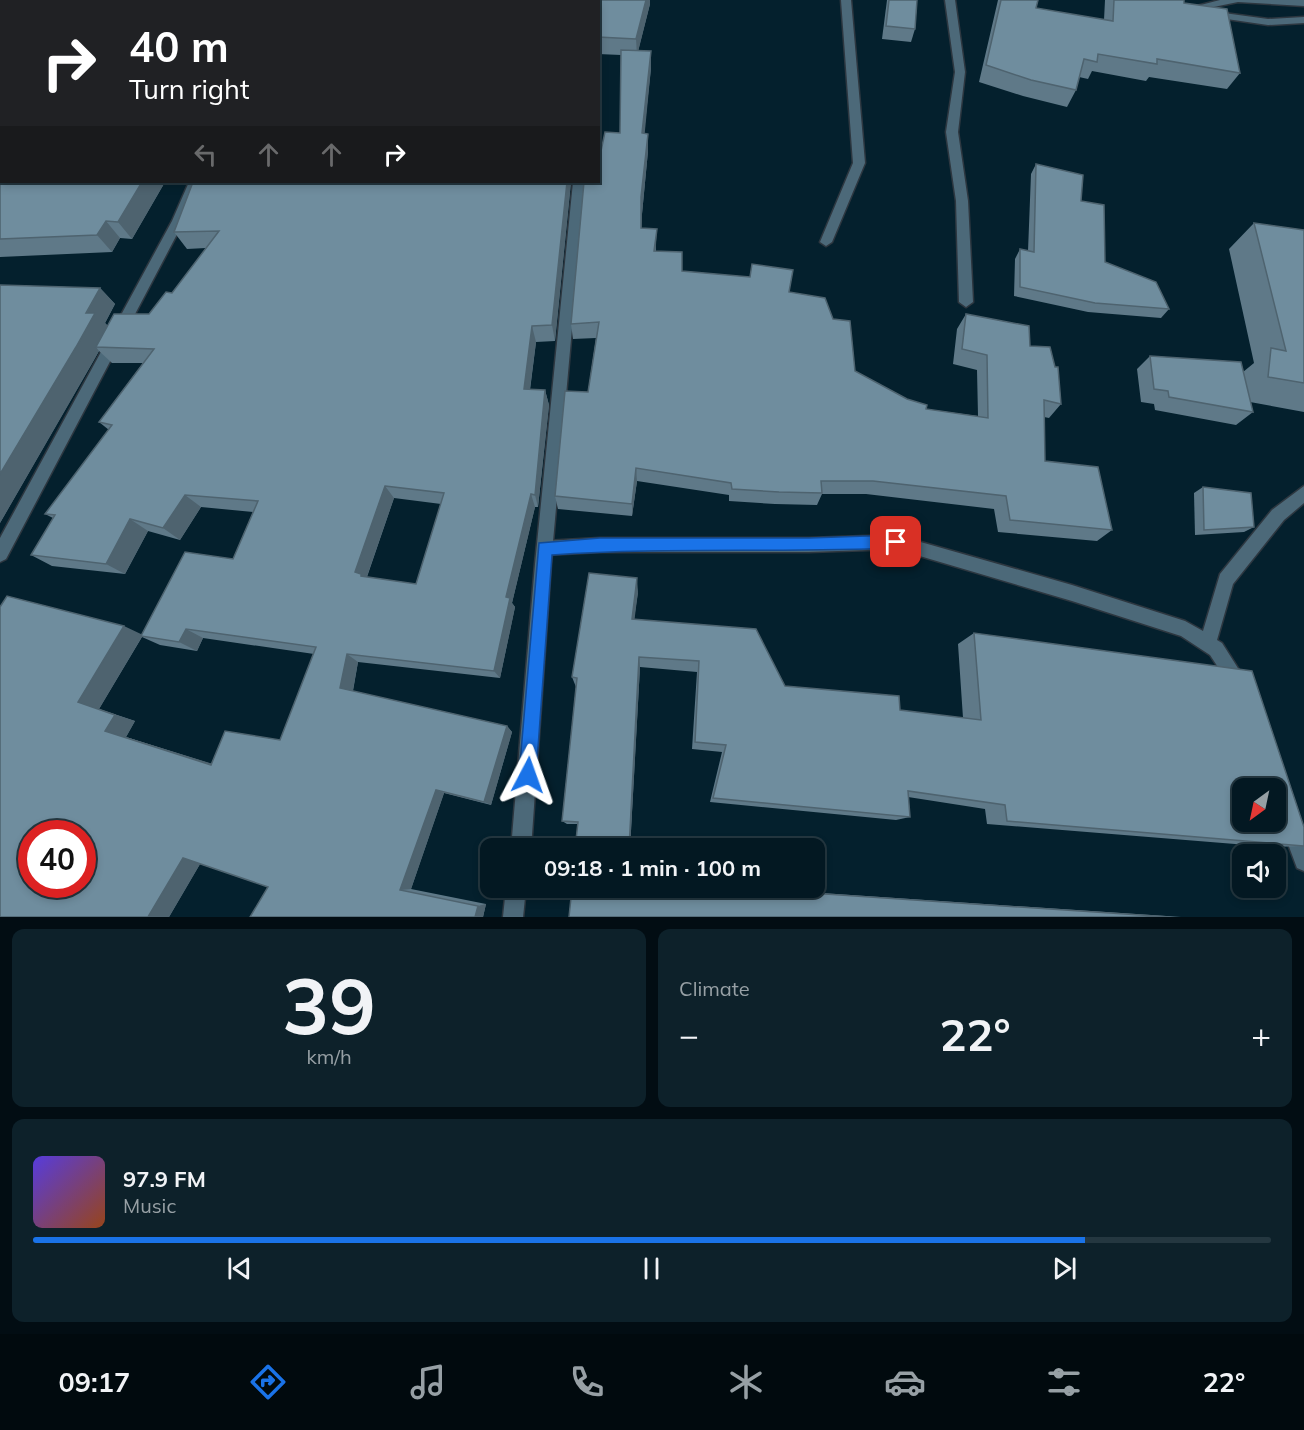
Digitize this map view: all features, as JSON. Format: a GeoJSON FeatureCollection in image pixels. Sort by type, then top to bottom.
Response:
{"type":"FeatureCollection","features":[{"type":"Feature","properties":{"kind":"street"},"geometry":{"type":"LineString","coordinates":[[826,242],[859,163],[846,0]]}},
{"type":"Feature","properties":{"kind":"street"},"geometry":{"type":"LineString","coordinates":[[950,0],[960,72],[952,132],[962,201],[966,302]]}},
{"type":"Feature","properties":{"kind":"street"},"geometry":{"type":"LineString","coordinates":[[1235,0],[1185,10],[1268,22],[1304,20]]}},
{"type":"Feature","properties":{"kind":"street"},"geometry":{"type":"LineString","coordinates":[[1240,0],[1304,3]]}},
{"type":"Feature","properties":{"kind":"street"},"geometry":{"type":"LineString","coordinates":[[0,554],[178,221],[195,183]]}},
{"type":"Feature","properties":{"kind":"street"},"geometry":{"type":"LineString","coordinates":[[522,838],[545,548],[579,183]]}},
{"type":"Feature","properties":{"kind":"street"},"geometry":{"type":"LineString","coordinates":[[1208,642],[1226,580],[1278,515],[1304,493]]}},
{"type":"Feature","properties":{"kind":"street"},"geometry":{"type":"LineString","coordinates":[[545,548],[600,545],[809,545],[896,542],[1185,629],[1216,649],[1240,686],[1244,697]]}},
{"type":"Feature","properties":{"kind":"street"},"geometry":{"type":"LineString","coordinates":[[1286,812],[1304,861]]}},
{"type":"Feature","properties":{"kind":"street"},"geometry":{"type":"LineString","coordinates":[[513,917],[515,898]]}},
{"type":"Feature","properties":{"kind":"building"},"geometry":{"type":"Polygon","coordinates":[[[600,0],[646,0],[636,39],[600,37],[600,0]]]}},
{"type":"Feature","properties":{"kind":"building"},"geometry":{"type":"Polygon","coordinates":[[[889,0],[917,0],[915,29],[886,26],[889,0]]]}},
{"type":"Feature","properties":{"kind":"building"},"geometry":{"type":"Polygon","coordinates":[[[1001,0],[1038,0],[1036,8],[1113,21],[1114,0],[1184,0],[1184,3],[1227,9],[1240,73],[1157,59],[1157,64],[1098,54],[1097,62],[1084,59],[1076,90],[1031,80],[986,65],[1001,0]]]}},
{"type":"Feature","properties":{"kind":"building"},"geometry":{"type":"Polygon","coordinates":[[[621,50],[651,51],[642,133],[648,134],[641,197],[641,228],[657,229],[654,251],[682,252],[682,271],[750,277],[752,264],[793,270],[789,292],[825,298],[833,319],[850,321],[855,371],[907,399],[927,405],[926,409],[988,418],[987,355],[962,349],[966,314],[1029,326],[1030,346],[1050,347],[1055,367],[1058,367],[1061,404],[1044,400],[1045,461],[1098,467],[1112,530],[1010,520],[1006,496],[873,481],[821,481],[822,493],[779,492],[732,489],[731,483],[636,468],[632,504],[555,496],[565,391],[588,392],[599,322],[571,324],[584,183],[600,183],[600,151],[605,132],[620,133],[621,50]]]}},
{"type":"Feature","properties":{"kind":"building"},"geometry":{"type":"Polygon","coordinates":[[[1036,164],[1083,175],[1081,201],[1104,205],[1105,262],[1156,282],[1169,309],[1095,303],[1020,287],[1020,249],[1034,252],[1036,164]]]}},
{"type":"Feature","properties":{"kind":"building"},"geometry":{"type":"Polygon","coordinates":[[[0,183],[141,183],[118,222],[106,221],[97,235],[0,239],[0,183]]]}},
{"type":"Feature","properties":{"kind":"building"},"geometry":{"type":"Polygon","coordinates":[[[193,183],[567,183],[552,325],[532,326],[524,389],[545,390],[535,495],[531,494],[506,597],[510,598],[494,671],[347,654],[340,688],[507,726],[484,802],[436,790],[400,890],[478,906],[475,917],[250,917],[268,887],[183,858],[148,917],[0,917],[0,607],[7,596],[124,626],[78,702],[115,715],[105,731],[211,765],[225,731],[280,740],[316,647],[186,629],[179,642],[141,636],[185,552],[233,559],[258,501],[185,495],[163,528],[130,519],[106,564],[31,555],[55,515],[45,514],[112,425],[99,422],[154,349],[96,347],[114,314],[149,314],[166,292],[172,293],[219,231],[174,232],[193,183]],[[385,486],[355,572],[361,576],[416,584],[444,493],[385,486]]]}},
{"type":"Feature","properties":{"kind":"building"},"geometry":{"type":"Polygon","coordinates":[[[1254,223],[1304,230],[1304,383],[1268,377],[1271,348],[1286,351],[1254,223]]]}},
{"type":"Feature","properties":{"kind":"building"},"geometry":{"type":"Polygon","coordinates":[[[0,285],[100,288],[86,313],[95,313],[0,474],[0,285]]]}},
{"type":"Feature","properties":{"kind":"building"},"geometry":{"type":"Polygon","coordinates":[[[1150,356],[1241,362],[1253,412],[1169,397],[1168,391],[1154,389],[1150,356]]]}},
{"type":"Feature","properties":{"kind":"building"},"geometry":{"type":"Polygon","coordinates":[[[1203,487],[1251,493],[1254,527],[1204,530],[1203,487]]]}},
{"type":"Feature","properties":{"kind":"building"},"geometry":{"type":"Polygon","coordinates":[[[589,573],[637,578],[632,619],[756,629],[785,686],[899,696],[900,710],[981,720],[974,633],[1252,671],[1304,827],[1304,846],[1007,821],[1005,805],[908,791],[910,817],[713,798],[726,745],[695,742],[699,661],[639,657],[630,838],[576,838],[578,822],[562,821],[577,678],[572,677],[589,573]]]}},
{"type":"Feature","properties":{"kind":"building"},"geometry":{"type":"Polygon","coordinates":[[[825,894],[1170,917],[569,917],[571,898],[825,898],[825,894]]]}},
{"type":"Feature","properties":{"kind":"route"},"geometry":{"type":"LineString","coordinates":[[528,775],[545,548],[600,545],[809,545],[896,542]]}}]}
